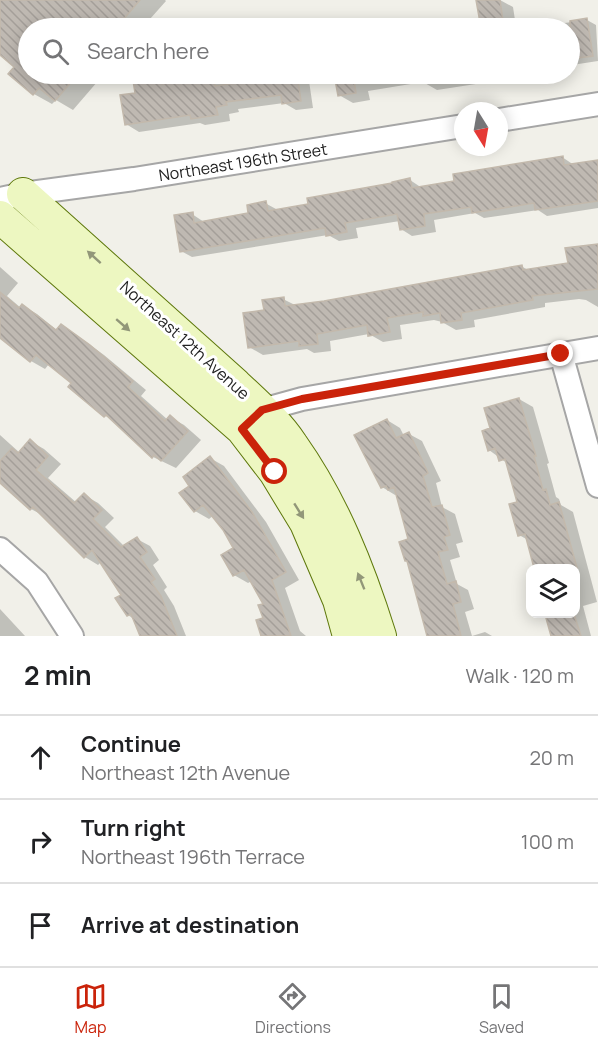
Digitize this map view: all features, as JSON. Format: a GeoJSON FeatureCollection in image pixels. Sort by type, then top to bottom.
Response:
{"type":"FeatureCollection","features":[{"type":"Feature","properties":{"kind":"street"},"geometry":{"type":"LineString","coordinates":[[508,119],[598,104]]}},
{"type":"Feature","properties":{"kind":"street","name":"Northeast 196th Street"},"geometry":{"type":"LineString","coordinates":[[12,197],[146,178],[454,127]]}},
{"type":"Feature","properties":{"kind":"street","name":"Northeast 12th Avenue"},"geometry":{"type":"LineString","coordinates":[[12,197],[252,420],[275,472],[306,523],[339,600],[349,636]]}},
{"type":"Feature","properties":{"kind":"street","name":"Northeast 12th Avenue"},"geometry":{"type":"LineString","coordinates":[[0,217],[252,420],[292,444],[333,513],[366,592],[380,636]]}},
{"type":"Feature","properties":{"kind":"street"},"geometry":{"type":"LineString","coordinates":[[252,420],[302,399],[598,348]]}},
{"type":"Feature","properties":{"kind":"street"},"geometry":{"type":"LineString","coordinates":[[561,354],[598,486]]}},
{"type":"Feature","properties":{"kind":"street"},"geometry":{"type":"LineString","coordinates":[[0,549],[37,582],[72,636]]}},
{"type":"Feature","properties":{"kind":"building"},"geometry":{"type":"Polygon","coordinates":[[[0,0],[140,0],[125,18],[18,18],[18,82],[8,74],[14,67],[0,55],[0,0]]]}},
{"type":"Feature","properties":{"kind":"building"},"geometry":{"type":"Polygon","coordinates":[[[476,0],[500,0],[503,18],[479,18],[476,0]]]}},
{"type":"Feature","properties":{"kind":"building"},"geometry":{"type":"Polygon","coordinates":[[[587,18],[593,56],[580,58],[580,19],[587,18]]]}},
{"type":"Feature","properties":{"kind":"building"},"geometry":{"type":"Polygon","coordinates":[[[20,84],[69,84],[55,101],[39,88],[33,95],[20,84]]]}},
{"type":"Feature","properties":{"kind":"building"},"geometry":{"type":"Polygon","coordinates":[[[134,84],[215,84],[215,86],[298,84],[301,101],[282,104],[281,95],[226,102],[227,105],[216,107],[218,115],[191,119],[190,115],[125,125],[120,95],[135,93],[134,84]]]}},
{"type":"Feature","properties":{"kind":"building"},"geometry":{"type":"Polygon","coordinates":[[[336,84],[355,84],[356,93],[338,96],[336,84]]]}},
{"type":"Feature","properties":{"kind":"building"},"geometry":{"type":"Polygon","coordinates":[[[563,156],[564,165],[598,160],[598,201],[535,210],[534,203],[472,213],[471,207],[424,214],[425,226],[400,230],[397,214],[345,223],[347,232],[326,236],[325,228],[180,252],[174,215],[193,212],[194,223],[248,213],[247,205],[266,201],[268,211],[308,204],[307,198],[410,178],[412,188],[454,181],[453,174],[563,156]]]}},
{"type":"Feature","properties":{"kind":"building"},"geometry":{"type":"Polygon","coordinates":[[[598,244],[598,289],[532,296],[533,300],[461,313],[462,320],[441,323],[440,313],[423,316],[423,312],[387,318],[390,332],[368,336],[367,325],[317,334],[318,344],[299,346],[299,341],[248,348],[243,313],[264,310],[262,300],[284,297],[285,306],[522,265],[523,270],[568,263],[565,248],[598,244]]]}},
{"type":"Feature","properties":{"kind":"building"},"geometry":{"type":"Polygon","coordinates":[[[0,292],[19,308],[22,304],[56,330],[61,324],[90,345],[133,381],[128,387],[165,421],[170,415],[188,431],[161,461],[154,455],[152,458],[106,415],[104,417],[68,387],[71,383],[36,355],[30,362],[0,338],[0,292]]]}},
{"type":"Feature","properties":{"kind":"building"},"geometry":{"type":"Polygon","coordinates":[[[519,398],[536,456],[534,456],[543,490],[546,489],[550,505],[559,502],[576,564],[533,564],[525,534],[518,536],[509,504],[517,502],[505,459],[499,461],[495,448],[488,451],[482,431],[490,428],[484,408],[519,398]]]}},
{"type":"Feature","properties":{"kind":"building"},"geometry":{"type":"Polygon","coordinates":[[[387,419],[396,438],[409,432],[428,473],[423,476],[432,507],[442,505],[450,535],[444,537],[448,550],[438,552],[447,584],[456,581],[461,602],[453,604],[461,636],[427,636],[407,561],[405,561],[399,542],[408,539],[394,487],[388,490],[386,486],[381,488],[354,435],[387,419]]]}},
{"type":"Feature","properties":{"kind":"building"},"geometry":{"type":"Polygon","coordinates":[[[30,439],[48,456],[36,470],[74,503],[84,493],[102,510],[93,519],[121,547],[137,537],[147,552],[140,557],[155,579],[151,582],[161,596],[177,636],[140,636],[131,614],[127,616],[115,598],[121,595],[92,550],[84,558],[33,507],[30,510],[0,483],[0,461],[12,448],[18,453],[30,439]]]}},
{"type":"Feature","properties":{"kind":"building"},"geometry":{"type":"Polygon","coordinates":[[[210,456],[252,512],[286,572],[272,580],[291,636],[261,636],[256,620],[263,618],[258,605],[263,604],[244,570],[233,576],[221,555],[233,548],[223,530],[203,505],[194,512],[179,493],[189,486],[183,477],[210,456]]]}},
{"type":"Feature","properties":{"kind":"building"},"geometry":{"type":"Polygon","coordinates":[[[546,618],[575,618],[581,636],[551,636],[546,618]]]}},
{"type":"Feature","properties":{"kind":"route"},"geometry":{"type":"LineString","coordinates":[[275,472],[242,429],[262,410],[302,399],[561,354]]}}]}
